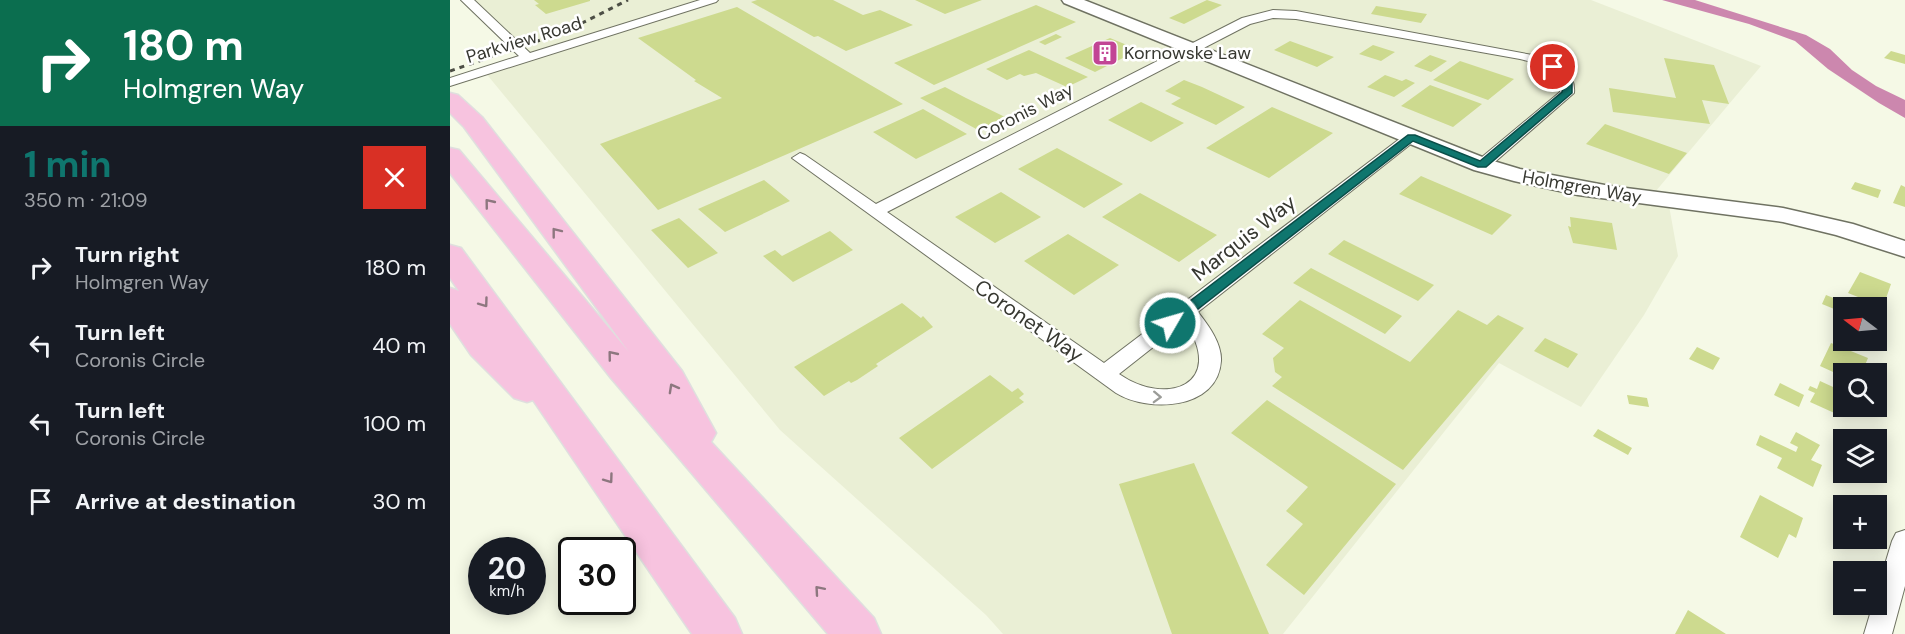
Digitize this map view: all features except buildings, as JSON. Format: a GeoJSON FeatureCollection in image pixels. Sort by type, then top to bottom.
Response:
{"type":"FeatureCollection","features":[{"type":"Feature","properties":{"kind":"highway"},"geometry":{"type":"LineString","coordinates":[[450,100],[479,130],[669,380],[720,477]]}},
{"type":"Feature","properties":{"kind":"highway"},"geometry":{"type":"LineString","coordinates":[[450,156],[623,369],[858,634]]}},
{"type":"Feature","properties":{"kind":"highway"},"geometry":{"type":"LineString","coordinates":[[450,255],[719,634]]}},
{"type":"Feature","properties":{"kind":"highway"},"geometry":{"type":"LineString","coordinates":[[450,299],[483,346],[580,439]]}},
{"type":"Feature","properties":{"kind":"street"},"geometry":{"type":"LineString","coordinates":[[467,0],[521,49],[527,58]]}},
{"type":"Feature","properties":{"kind":"street","name":"Parkview Road"},"geometry":{"type":"LineString","coordinates":[[450,82],[712,0]]}},
{"type":"Feature","properties":{"kind":"street","name":"Holmgren Way"},"geometry":{"type":"LineString","coordinates":[[1070,0],[1482,165],[1517,176],[1584,191],[1742,208],[1786,216],[1850,231],[1905,249]]}},
{"type":"Feature","properties":{"kind":"street","name":"Coronis Way"},"geometry":{"type":"LineString","coordinates":[[875,211],[1254,17],[1285,14],[1520,55],[1543,62],[1561,72],[1568,82],[1567,93],[1482,165]]}},
{"type":"Feature","properties":{"kind":"street","name":"Marquis Way"},"geometry":{"type":"LineString","coordinates":[[1104,374],[1412,137]]}},
{"type":"Feature","properties":{"kind":"street","name":"Coronet Way"},"geometry":{"type":"LineString","coordinates":[[800,158],[1135,394],[1155,398],[1171,397],[1194,388],[1209,373],[1211,359],[1207,340],[1187,310]]}},
{"type":"Feature","properties":{"kind":"street"},"geometry":{"type":"LineString","coordinates":[[1878,634],[1905,541]]}},
{"type":"Feature","properties":{"kind":"shaded area"},"geometry":{"type":"Polygon","coordinates":[[[467,0],[1591,0],[1761,66],[1650,198],[1668,200],[1678,256],[1644,315],[1581,407],[1499,363],[1283,634],[1003,634],[986,615],[780,430],[484,71],[526,58],[467,0]]]}},
{"type":"Feature","properties":{"kind":"shaded area"},"geometry":{"type":"Polygon","coordinates":[[[1662,0],[1695,0],[1806,35],[1830,49],[1852,70],[1876,86],[1905,100],[1905,118],[1828,69],[1795,41],[1749,24],[1662,0]]]}},
{"type":"Feature","properties":{"kind":"railway"},"geometry":{"type":"LineString","coordinates":[[450,71],[564,32],[628,0]]}},
{"type":"Feature","properties":{"kind":"place","name":"Kornowske Law"},"geometry":{"type":"Point","coordinates":[1105,53]}},
{"type":"Feature","properties":{"kind":"route"},"geometry":{"type":"LineString","coordinates":[[1170,323],[1412,137],[1482,165],[1567,93],[1569,88],[1566,77],[1553,67]]}}]}
